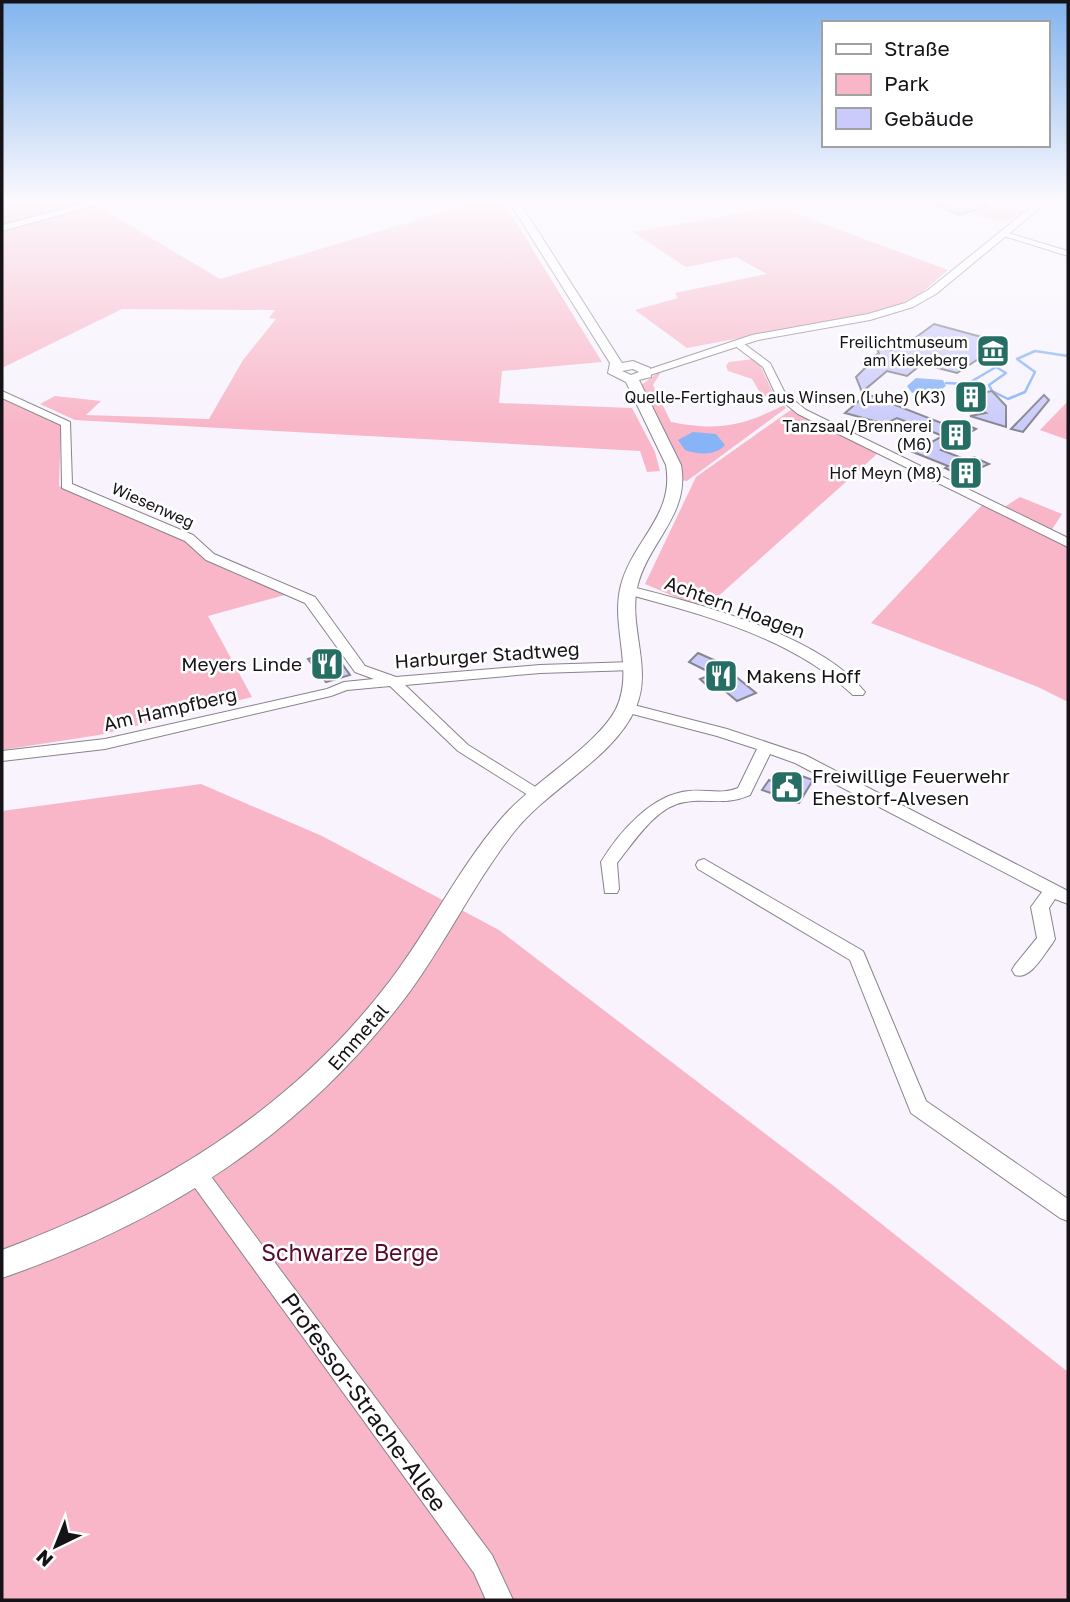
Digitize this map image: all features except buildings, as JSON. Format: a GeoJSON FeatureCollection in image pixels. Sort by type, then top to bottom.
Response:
{"type":"FeatureCollection","features":[{"type":"Feature","properties":{"kind":"main road"},"geometry":{"type":"LineString","coordinates":[[561,278],[616,363],[614,372],[618,376],[638,370]]}},
{"type":"Feature","properties":{"kind":"main road"},"geometry":{"type":"LineString","coordinates":[[604,346],[638,370],[641,402],[666,446],[676,479],[668,512],[636,567],[628,590],[633,666],[626,708]]}},
{"type":"Feature","properties":{"kind":"main road","name":"Emmetal"},"geometry":{"type":"LineString","coordinates":[[2,1264],[115,1219],[197,1174],[269,1125],[336,1064],[397,991],[496,840],[536,795],[591,750],[626,708]]}},
{"type":"Feature","properties":{"kind":"street"},"geometry":{"type":"LineString","coordinates":[[638,370],[778,333],[870,317],[909,305],[949,278]]}},
{"type":"Feature","properties":{"kind":"street"},"geometry":{"type":"LineString","coordinates":[[737,343],[767,365],[781,395],[802,412],[1068,543]]}},
{"type":"Feature","properties":{"kind":"street","name":"Wiesenweg"},"geometry":{"type":"LineString","coordinates":[[2,394],[66,424],[66,486],[189,538],[210,557],[310,600],[360,669],[393,681]]}},
{"type":"Feature","properties":{"kind":"street","name":"Achtern Hoagen"},"geometry":{"type":"LineString","coordinates":[[628,590],[770,637],[829,666],[858,692]]}},
{"type":"Feature","properties":{"kind":"street","name":"Harburger Stadtweg"},"geometry":{"type":"LineString","coordinates":[[344,686],[582,666],[633,666]]}},
{"type":"Feature","properties":{"kind":"street"},"geometry":{"type":"LineString","coordinates":[[393,681],[463,748],[536,795]]}},
{"type":"Feature","properties":{"kind":"street","name":"Am Hampfberg"},"geometry":{"type":"LineString","coordinates":[[2,756],[105,744],[331,692],[344,686]]}},
{"type":"Feature","properties":{"kind":"street"},"geometry":{"type":"LineString","coordinates":[[626,708],[766,746],[857,788],[1060,894],[1040,907],[1046,939],[1021,971]]}},
{"type":"Feature","properties":{"kind":"street"},"geometry":{"type":"LineString","coordinates":[[611,889],[609,862],[640,825],[668,803],[682,796],[721,799],[744,791],[766,746]]}},
{"type":"Feature","properties":{"kind":"street"},"geometry":{"type":"LineString","coordinates":[[704,864],[857,957],[918,1107],[1068,1211]]}},
{"type":"Feature","properties":{"kind":"street","name":"Professor-Strache-Allee"},"geometry":{"type":"LineString","coordinates":[[197,1174],[483,1564],[500,1600]]}},
{"type":"Feature","properties":{"kind":"green space"},"geometry":{"type":"Polygon","coordinates":[[[2,278],[550,278],[602,362],[502,371],[499,403],[632,408],[655,452],[660,471],[647,472],[640,451],[75,420],[40,404],[55,396],[101,401],[86,415],[209,419],[243,360],[276,319],[269,318],[275,310],[122,309],[2,368],[2,278]]]}},
{"type":"Feature","properties":{"kind":"green space"},"geometry":{"type":"Polygon","coordinates":[[[749,278],[939,278],[918,296],[883,311],[687,348],[635,310],[678,298],[675,293],[749,278]]]}},
{"type":"Feature","properties":{"kind":"green space"},"geometry":{"type":"Polygon","coordinates":[[[753,359],[760,365],[775,397],[762,396],[752,379],[728,371],[726,366],[729,362],[753,359]]]}},
{"type":"Feature","properties":{"kind":"green space"},"geometry":{"type":"Polygon","coordinates":[[[659,372],[653,385],[671,422],[702,426],[729,425],[755,418],[784,405],[786,408],[687,481],[680,480],[641,385],[659,372]]]}},
{"type":"Feature","properties":{"kind":"green space"},"geometry":{"type":"Polygon","coordinates":[[[2,397],[61,424],[59,486],[184,537],[205,556],[292,593],[208,616],[252,697],[99,735],[2,750],[2,397]]]}},
{"type":"Feature","properties":{"kind":"green space"},"geometry":{"type":"Polygon","coordinates":[[[1068,401],[1068,440],[1040,430],[1068,401]]]}},
{"type":"Feature","properties":{"kind":"green space"},"geometry":{"type":"Polygon","coordinates":[[[792,409],[877,454],[704,609],[645,584],[696,477],[792,409]]]}},
{"type":"Feature","properties":{"kind":"green space"},"geometry":{"type":"Polygon","coordinates":[[[1020,497],[1062,514],[1049,534],[1000,510],[1020,497]]]}},
{"type":"Feature","properties":{"kind":"green space"},"geometry":{"type":"Polygon","coordinates":[[[983,504],[1068,547],[1068,702],[1038,687],[871,623],[983,504]]]}},
{"type":"Feature","properties":{"kind":"green space","name":"Schwarze Berge"},"geometry":{"type":"Polygon","coordinates":[[[201,784],[322,836],[499,930],[835,1187],[1068,1372],[1068,1600],[2,1600],[2,811],[201,784]]]}},
{"type":"Feature","properties":{"kind":"water"},"geometry":{"type":"Polygon","coordinates":[[[916,378],[943,380],[946,386],[935,394],[922,390],[912,393],[907,386],[916,378]]]}},
{"type":"Feature","properties":{"kind":"water"},"geometry":{"type":"Polygon","coordinates":[[[693,432],[716,434],[725,445],[706,454],[685,450],[678,440],[693,432]]]}},
{"type":"Feature","properties":{"kind":"waterway"},"geometry":{"type":"LineString","coordinates":[[946,383],[967,384],[996,367],[1006,373],[989,385],[992,391],[1008,399],[1025,392],[1035,372],[1017,359],[1035,351],[1068,356]]}},
{"type":"Feature","properties":{"kind":"place","name":"Freilichtmuseum am Kiekeberg"},"geometry":{"type":"Point","coordinates":[993,351]}},
{"type":"Feature","properties":{"kind":"place","name":"Quelle-Fertighaus aus Winsen (Luhe) (K3)"},"geometry":{"type":"Point","coordinates":[971,397]}},
{"type":"Feature","properties":{"kind":"place","name":"Tanzsaal/Brennerei (M6)"},"geometry":{"type":"Point","coordinates":[956,435]}},
{"type":"Feature","properties":{"kind":"place","name":"Hof Meyn (M8)"},"geometry":{"type":"Point","coordinates":[966,473]}},
{"type":"Feature","properties":{"kind":"place","name":"Meyers Linde"},"geometry":{"type":"Point","coordinates":[327,664]}},
{"type":"Feature","properties":{"kind":"place","name":"Makens Hoff"},"geometry":{"type":"Point","coordinates":[721,676]}},
{"type":"Feature","properties":{"kind":"place","name":"Freiwillige Feuerwehr Ehestorf-Alvesen"},"geometry":{"type":"Point","coordinates":[787,787]}}]}
